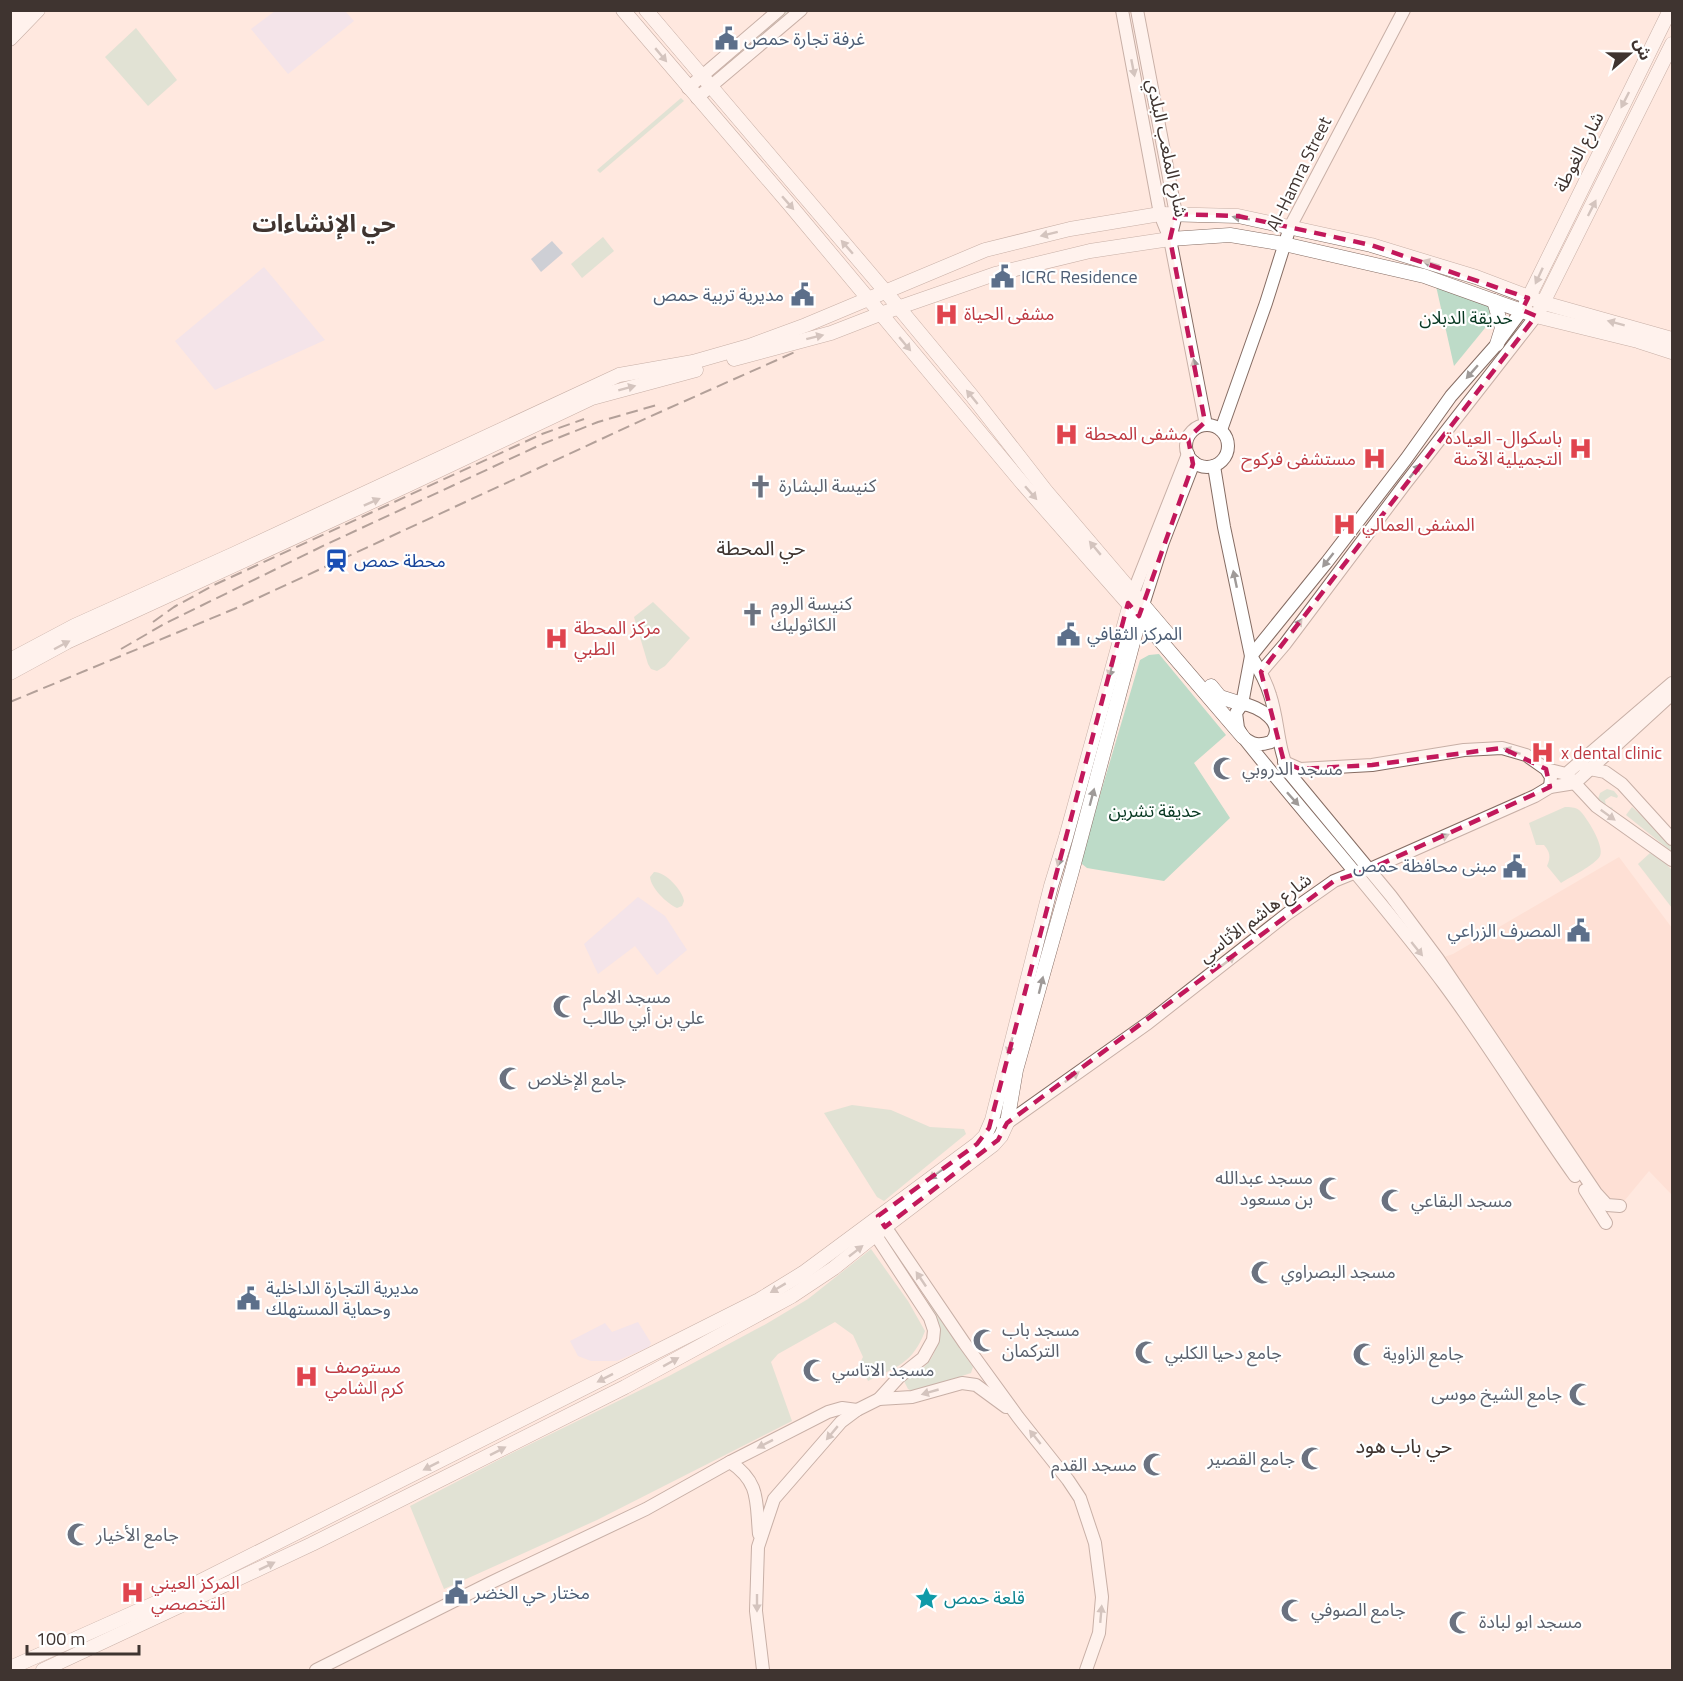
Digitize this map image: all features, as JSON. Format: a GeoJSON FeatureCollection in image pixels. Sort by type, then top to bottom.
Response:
{"type":"FeatureCollection","features":[{"type":"Feature","properties":{"kind":"main road"},"geometry":{"type":"LineString","coordinates":[[10,21],[21,10]]}},
{"type":"Feature","properties":{"kind":"main road"},"geometry":{"type":"LineString","coordinates":[[10,39],[38,10]]}},
{"type":"Feature","properties":{"kind":"main road"},"geometry":{"type":"LineString","coordinates":[[623,10],[1023,484],[1220,697],[1242,704],[1251,704],[1268,715],[1276,726],[1275,738],[1259,746],[1252,744],[1243,737],[1238,728],[1236,713],[1242,704],[1251,656],[1406,459],[1451,396],[1497,344],[1525,304]]}},
{"type":"Feature","properties":{"kind":"main road"},"geometry":{"type":"LineString","coordinates":[[646,10],[899,308],[1130,598]]}},
{"type":"Feature","properties":{"kind":"main road"},"geometry":{"type":"LineString","coordinates":[[706,82],[779,10]]}},
{"type":"Feature","properties":{"kind":"main road"},"geometry":{"type":"LineString","coordinates":[[693,93],[801,10]]}},
{"type":"Feature","properties":{"kind":"main road","name":"شارع الملعب البلدي"},"geometry":{"type":"LineString","coordinates":[[1122,10],[1160,214],[1170,239]]}},
{"type":"Feature","properties":{"kind":"main road","name":"شارع الملعب البلدي"},"geometry":{"type":"LineString","coordinates":[[1137,10],[1176,214],[1170,239]]}},
{"type":"Feature","properties":{"kind":"main road","name":"Al-Hamra Street"},"geometry":{"type":"LineString","coordinates":[[1221,430],[1290,227],[1404,10]]}},
{"type":"Feature","properties":{"kind":"main road","name":"شارع الغوطة"},"geometry":{"type":"LineString","coordinates":[[1525,304],[1670,10]]}},
{"type":"Feature","properties":{"kind":"main road"},"geometry":{"type":"LineString","coordinates":[[1261,672],[1285,644],[1336,574],[1536,316],[1672,44]]}},
{"type":"Feature","properties":{"kind":"main road"},"geometry":{"type":"LineString","coordinates":[[10,660],[74,626],[224,559],[619,375],[693,362],[749,346],[985,250],[1070,229],[1160,214],[1238,216],[1371,245],[1433,263],[1476,277],[1525,304],[1536,316],[1638,341],[1672,352]]}},
{"type":"Feature","properties":{"kind":"main road"},"geometry":{"type":"LineString","coordinates":[[10,673],[68,642],[592,398],[831,333],[995,274],[1090,251],[1170,239],[1230,236],[1284,244],[1425,276],[1494,301],[1544,303],[1672,339]]}},
{"type":"Feature","properties":{"kind":"main road"},"geometry":{"type":"LineString","coordinates":[[1170,239],[1206,425]]}},
{"type":"Feature","properties":{"kind":"main road"},"geometry":{"type":"LineString","coordinates":[[1494,301],[1502,328],[1497,344]]}},
{"type":"Feature","properties":{"kind":"main road"},"geometry":{"type":"LineString","coordinates":[[1206,425],[1221,430],[1228,450],[1220,462],[1207,467],[1191,458],[1186,446],[1192,431],[1206,425]]}},
{"type":"Feature","properties":{"kind":"main road"},"geometry":{"type":"LineString","coordinates":[[43,1671],[312,1544],[625,1388],[792,1296],[834,1268],[877,1226],[985,1136],[992,1120],[1051,886],[1130,598],[1191,458]]}},
{"type":"Feature","properties":{"kind":"main road"},"geometry":{"type":"LineString","coordinates":[[10,1668],[169,1597],[759,1300],[877,1226],[993,1145],[1001,1136],[1007,1123],[1016,1070],[1142,611],[1191,458]]}},
{"type":"Feature","properties":{"kind":"main road"},"geometry":{"type":"LineString","coordinates":[[1214,466],[1224,527],[1251,656],[1261,672],[1270,695],[1284,762],[1290,774],[1460,1006],[1606,1223]]}},
{"type":"Feature","properties":{"kind":"main road"},"geometry":{"type":"LineString","coordinates":[[1142,611],[1243,737],[1362,871],[1397,904],[1438,959],[1596,1193],[1607,1204],[1620,1206]]}},
{"type":"Feature","properties":{"kind":"main road"},"geometry":{"type":"LineString","coordinates":[[1583,767],[1672,683]]}},
{"type":"Feature","properties":{"kind":"main road"},"geometry":{"type":"LineString","coordinates":[[1570,778],[1672,694]]}},
{"type":"Feature","properties":{"kind":"main road"},"geometry":{"type":"LineString","coordinates":[[1284,762],[1300,769],[1372,765],[1489,747],[1514,751],[1526,755],[1546,769],[1570,778],[1596,806],[1672,860]]}},
{"type":"Feature","properties":{"kind":"main road"},"geometry":{"type":"LineString","coordinates":[[1583,767],[1605,772],[1622,784],[1672,839]]}},
{"type":"Feature","properties":{"kind":"main road"},"geometry":{"type":"LineString","coordinates":[[1546,769],[1551,777],[1550,787]]}},
{"type":"Feature","properties":{"kind":"main road"},"geometry":{"type":"LineString","coordinates":[[1584,795],[1589,780],[1605,772]]}},
{"type":"Feature","properties":{"kind":"main road","name":"شارع هاشم الأتاسي"},"geometry":{"type":"LineString","coordinates":[[1007,1123],[1148,1023],[1287,914],[1334,881],[1535,796],[1570,778]]}},
{"type":"Feature","properties":{"kind":"main road"},"geometry":{"type":"LineString","coordinates":[[992,1120],[999,1124],[1007,1123]]}},
{"type":"Feature","properties":{"kind":"main road"},"geometry":{"type":"LineString","coordinates":[[877,1226],[1080,1498],[1095,1543],[1102,1615],[1094,1651],[1086,1671]]}},
{"type":"Feature","properties":{"kind":"main road"},"geometry":{"type":"LineString","coordinates":[[763,1671],[756,1611],[758,1547],[774,1499],[841,1422],[857,1410],[879,1399],[899,1377],[923,1358],[933,1340],[934,1330],[930,1318],[877,1226]]}},
{"type":"Feature","properties":{"kind":"main road"},"geometry":{"type":"LineString","coordinates":[[879,1399],[912,1397],[962,1383],[987,1372]]}},
{"type":"Feature","properties":{"kind":"main road"},"geometry":{"type":"LineString","coordinates":[[962,1383],[976,1385],[1018,1417]]}},
{"type":"Feature","properties":{"kind":"main road"},"geometry":{"type":"LineString","coordinates":[[316,1671],[490,1583],[646,1509],[730,1462],[828,1412],[842,1408],[857,1410]]}},
{"type":"Feature","properties":{"kind":"main road"},"geometry":{"type":"LineString","coordinates":[[730,1462],[751,1480],[755,1490],[760,1540]]}},
{"type":"Feature","properties":{"kind":"highlighted area"},"geometry":{"type":"Polygon","coordinates":[[[1176,214],[1238,216],[1371,245],[1528,298],[1522,310],[1536,316],[1261,672],[1284,762],[1300,769],[1372,765],[1502,748],[1546,769],[1550,787],[1368,870],[1334,881],[1007,1123],[998,1140],[885,1227],[878,1216],[977,1144],[989,1128],[1128,603],[1139,616],[1193,464],[1188,438],[1205,422],[1170,239],[1176,214]]]}},
{"type":"Feature","properties":{"kind":"shaded area"},"geometry":{"type":"Polygon","coordinates":[[[275,11],[345,11],[354,21],[288,74],[251,29],[275,11]]]}},
{"type":"Feature","properties":{"kind":"shaded area"},"geometry":{"type":"Polygon","coordinates":[[[264,267],[325,340],[215,390],[175,341],[264,267]]]}},
{"type":"Feature","properties":{"kind":"shaded area"},"geometry":{"type":"Polygon","coordinates":[[[1619,857],[1672,928],[1672,1195],[1649,1171],[1620,1206],[1607,1205],[1438,959],[1453,954],[1619,857]]]}},
{"type":"Feature","properties":{"kind":"shaded area"},"geometry":{"type":"Polygon","coordinates":[[[638,897],[665,916],[687,950],[657,975],[635,946],[598,974],[584,944],[638,897]]]}},
{"type":"Feature","properties":{"kind":"shaded area"},"geometry":{"type":"Polygon","coordinates":[[[638,1322],[651,1343],[649,1347],[617,1361],[591,1361],[578,1356],[570,1341],[605,1323],[612,1332],[638,1322]]]}},
{"type":"Feature","properties":{"kind":"green space"},"geometry":{"type":"Polygon","coordinates":[[[786,11],[793,11],[725,68],[722,64],[786,11]]]}},
{"type":"Feature","properties":{"kind":"green space"},"geometry":{"type":"Polygon","coordinates":[[[136,28],[177,80],[148,106],[105,57],[136,28]]]}},
{"type":"Feature","properties":{"kind":"green space"},"geometry":{"type":"Polygon","coordinates":[[[681,98],[684,101],[600,173],[597,170],[681,98]]]}},
{"type":"Feature","properties":{"kind":"green space"},"geometry":{"type":"Polygon","coordinates":[[[603,237],[614,251],[582,278],[571,264],[603,237]]]}},
{"type":"Feature","properties":{"kind":"green space","name":"حديقة الدبلان"},"geometry":{"type":"Polygon","coordinates":[[[1436,286],[1491,305],[1494,317],[1454,366],[1436,286]]]}},
{"type":"Feature","properties":{"kind":"green space"},"geometry":{"type":"Polygon","coordinates":[[[653,602],[690,638],[665,666],[657,671],[651,669],[648,664],[634,617],[653,602]]]}},
{"type":"Feature","properties":{"kind":"green space","name":"حديقة تشرين"},"geometry":{"type":"Polygon","coordinates":[[[1159,654],[1226,735],[1194,763],[1230,818],[1164,881],[1087,868],[1082,864],[1082,856],[1140,660],[1149,655],[1159,654]]]}},
{"type":"Feature","properties":{"kind":"green space"},"geometry":{"type":"Polygon","coordinates":[[[1607,789],[1614,791],[1618,796],[1617,798],[1611,796],[1605,800],[1606,806],[1613,808],[1610,810],[1598,799],[1600,793],[1607,789]]]}},
{"type":"Feature","properties":{"kind":"green space"},"geometry":{"type":"Polygon","coordinates":[[[1565,807],[1579,810],[1594,832],[1601,852],[1593,863],[1561,883],[1547,866],[1549,852],[1544,845],[1536,845],[1529,823],[1565,807]]]}},
{"type":"Feature","properties":{"kind":"green space"},"geometry":{"type":"Polygon","coordinates":[[[1632,807],[1672,843],[1672,852],[1626,815],[1632,807]]]}},
{"type":"Feature","properties":{"kind":"green space"},"geometry":{"type":"Polygon","coordinates":[[[1650,853],[1672,870],[1672,908],[1638,864],[1650,853]]]}},
{"type":"Feature","properties":{"kind":"green space"},"geometry":{"type":"Polygon","coordinates":[[[654,872],[668,878],[677,887],[683,897],[682,906],[677,908],[673,906],[656,890],[650,877],[654,872]]]}},
{"type":"Feature","properties":{"kind":"green space"},"geometry":{"type":"Polygon","coordinates":[[[852,1105],[891,1110],[930,1127],[964,1129],[966,1134],[884,1201],[877,1197],[824,1113],[852,1105]]]}},
{"type":"Feature","properties":{"kind":"green space"},"geometry":{"type":"Polygon","coordinates":[[[871,1249],[908,1301],[925,1331],[915,1350],[903,1363],[868,1381],[860,1363],[863,1357],[853,1335],[835,1322],[778,1354],[771,1362],[792,1421],[597,1520],[444,1589],[410,1506],[669,1376],[766,1324],[808,1299],[871,1249]]]}},
{"type":"Feature","properties":{"kind":"green space"},"geometry":{"type":"Polygon","coordinates":[[[929,1302],[973,1367],[971,1373],[914,1392],[908,1389],[904,1381],[924,1367],[935,1352],[936,1336],[927,1303],[929,1302]]]}},
{"type":"Feature","properties":{"kind":"water"},"geometry":{"type":"Polygon","coordinates":[[[552,241],[563,253],[541,272],[531,259],[552,241]]]}},
{"type":"Feature","properties":{"kind":"railway"},"geometry":{"type":"LineString","coordinates":[[10,702],[234,609],[795,352]]}},
{"type":"Feature","properties":{"kind":"railway"},"geometry":{"type":"LineString","coordinates":[[121,649],[166,623],[325,545],[540,445],[598,422],[660,404]]}},
{"type":"Feature","properties":{"kind":"railway"},"geometry":{"type":"LineString","coordinates":[[153,622],[174,607],[214,585],[542,434],[584,419]]}},
{"type":"Feature","properties":{"kind":"place","name":"غرفة تجارة حمص"},"geometry":{"type":"Point","coordinates":[726,39]}},
{"type":"Feature","properties":{"kind":"place","name":"ICRC Residence"},"geometry":{"type":"Point","coordinates":[1003,277]}},
{"type":"Feature","properties":{"kind":"place","name":"مديرية تربية حمص"},"geometry":{"type":"Point","coordinates":[802,295]}},
{"type":"Feature","properties":{"kind":"place","name":"مشفى الحياة"},"geometry":{"type":"Point","coordinates":[946,314]}},
{"type":"Feature","properties":{"kind":"place","name":"مشفى المحطة"},"geometry":{"type":"Point","coordinates":[1067,434]}},
{"type":"Feature","properties":{"kind":"place","name":"باسكوال- العيادة التجميلية الآمنة"},"geometry":{"type":"Point","coordinates":[1580,448]}},
{"type":"Feature","properties":{"kind":"place","name":"مستشفى فركوح"},"geometry":{"type":"Point","coordinates":[1374,459]}},
{"type":"Feature","properties":{"kind":"place","name":"كنيسة البشارة"},"geometry":{"type":"Point","coordinates":[761,486]}},
{"type":"Feature","properties":{"kind":"place","name":"المشفى العمالي"},"geometry":{"type":"Point","coordinates":[1344,525]}},
{"type":"Feature","properties":{"kind":"place","name":"محطة حمص"},"geometry":{"type":"Point","coordinates":[336,561]}},
{"type":"Feature","properties":{"kind":"place","name":"كنيسة الروم الكاثوليك"},"geometry":{"type":"Point","coordinates":[753,614]}},
{"type":"Feature","properties":{"kind":"place","name":"المركز الثقافي"},"geometry":{"type":"Point","coordinates":[1069,634]}},
{"type":"Feature","properties":{"kind":"place","name":"مركز المحطة الطبي"},"geometry":{"type":"Point","coordinates":[556,638]}},
{"type":"Feature","properties":{"kind":"place","name":"x dental clinic"},"geometry":{"type":"Point","coordinates":[1543,753]}},
{"type":"Feature","properties":{"kind":"place","name":"مسجد الدروبي"},"geometry":{"type":"Point","coordinates":[1224,769]}},
{"type":"Feature","properties":{"kind":"place","name":"مبنى محافظة حمص"},"geometry":{"type":"Point","coordinates":[1515,866]}},
{"type":"Feature","properties":{"kind":"place","name":"المصرف الزراعي"},"geometry":{"type":"Point","coordinates":[1579,931]}},
{"type":"Feature","properties":{"kind":"place","name":"مسجد الامام علي بن أبي طالب"},"geometry":{"type":"Point","coordinates":[565,1007]}},
{"type":"Feature","properties":{"kind":"place","name":"جامع الإخلاص"},"geometry":{"type":"Point","coordinates":[510,1079]}},
{"type":"Feature","properties":{"kind":"place","name":"مسجد عبدالله بن مسعود"},"geometry":{"type":"Point","coordinates":[1331,1188]}},
{"type":"Feature","properties":{"kind":"place","name":"مسجد البقاعي"},"geometry":{"type":"Point","coordinates":[1393,1201]}},
{"type":"Feature","properties":{"kind":"place","name":"مسجد البصراوي"},"geometry":{"type":"Point","coordinates":[1263,1272]}},
{"type":"Feature","properties":{"kind":"place","name":"مديرية التجارة الداخلية وحماية المستهلك"},"geometry":{"type":"Point","coordinates":[248,1298]}},
{"type":"Feature","properties":{"kind":"place","name":"مسجد باب التركمان"},"geometry":{"type":"Point","coordinates":[984,1340]}},
{"type":"Feature","properties":{"kind":"place","name":"جامع دحيا الكلبي"},"geometry":{"type":"Point","coordinates":[1147,1353]}},
{"type":"Feature","properties":{"kind":"place","name":"جامع الزاوية"},"geometry":{"type":"Point","coordinates":[1365,1354]}},
{"type":"Feature","properties":{"kind":"place","name":"مسجد الاتاسي"},"geometry":{"type":"Point","coordinates":[814,1370]}},
{"type":"Feature","properties":{"kind":"place","name":"مستوصف كرم الشامي"},"geometry":{"type":"Point","coordinates":[307,1377]}},
{"type":"Feature","properties":{"kind":"place","name":"جامع الشيخ موسى"},"geometry":{"type":"Point","coordinates":[1580,1394]}},
{"type":"Feature","properties":{"kind":"place","name":"جامع القصير"},"geometry":{"type":"Point","coordinates":[1313,1459]}},
{"type":"Feature","properties":{"kind":"place","name":"مسجد القدم"},"geometry":{"type":"Point","coordinates":[1155,1465]}},
{"type":"Feature","properties":{"kind":"place","name":"جامع الأخيار"},"geometry":{"type":"Point","coordinates":[78,1535]}},
{"type":"Feature","properties":{"kind":"place","name":"المركز العيني التخصصي"},"geometry":{"type":"Point","coordinates":[133,1593]}},
{"type":"Feature","properties":{"kind":"place","name":"مختار حي الخضر"},"geometry":{"type":"Point","coordinates":[456,1593]}},
{"type":"Feature","properties":{"kind":"place","name":"قلعة حمص"},"geometry":{"type":"Point","coordinates":[926,1598]}},
{"type":"Feature","properties":{"kind":"place","name":"جامع الصوفي"},"geometry":{"type":"Point","coordinates":[1293,1610]}},
{"type":"Feature","properties":{"kind":"place","name":"مسجد ابو لبادة"},"geometry":{"type":"Point","coordinates":[1461,1622]}},
{"type":"Feature","properties":{"kind":"district","name":"حي الإنشاءات"},"geometry":{"type":"Point","coordinates":[324,224]}},
{"type":"Feature","properties":{"kind":"district","name":"حي المحطة"},"geometry":{"type":"Point","coordinates":[761,548]}},
{"type":"Feature","properties":{"kind":"district","name":"حي باب هود"},"geometry":{"type":"Point","coordinates":[1404,1446]}}]}
